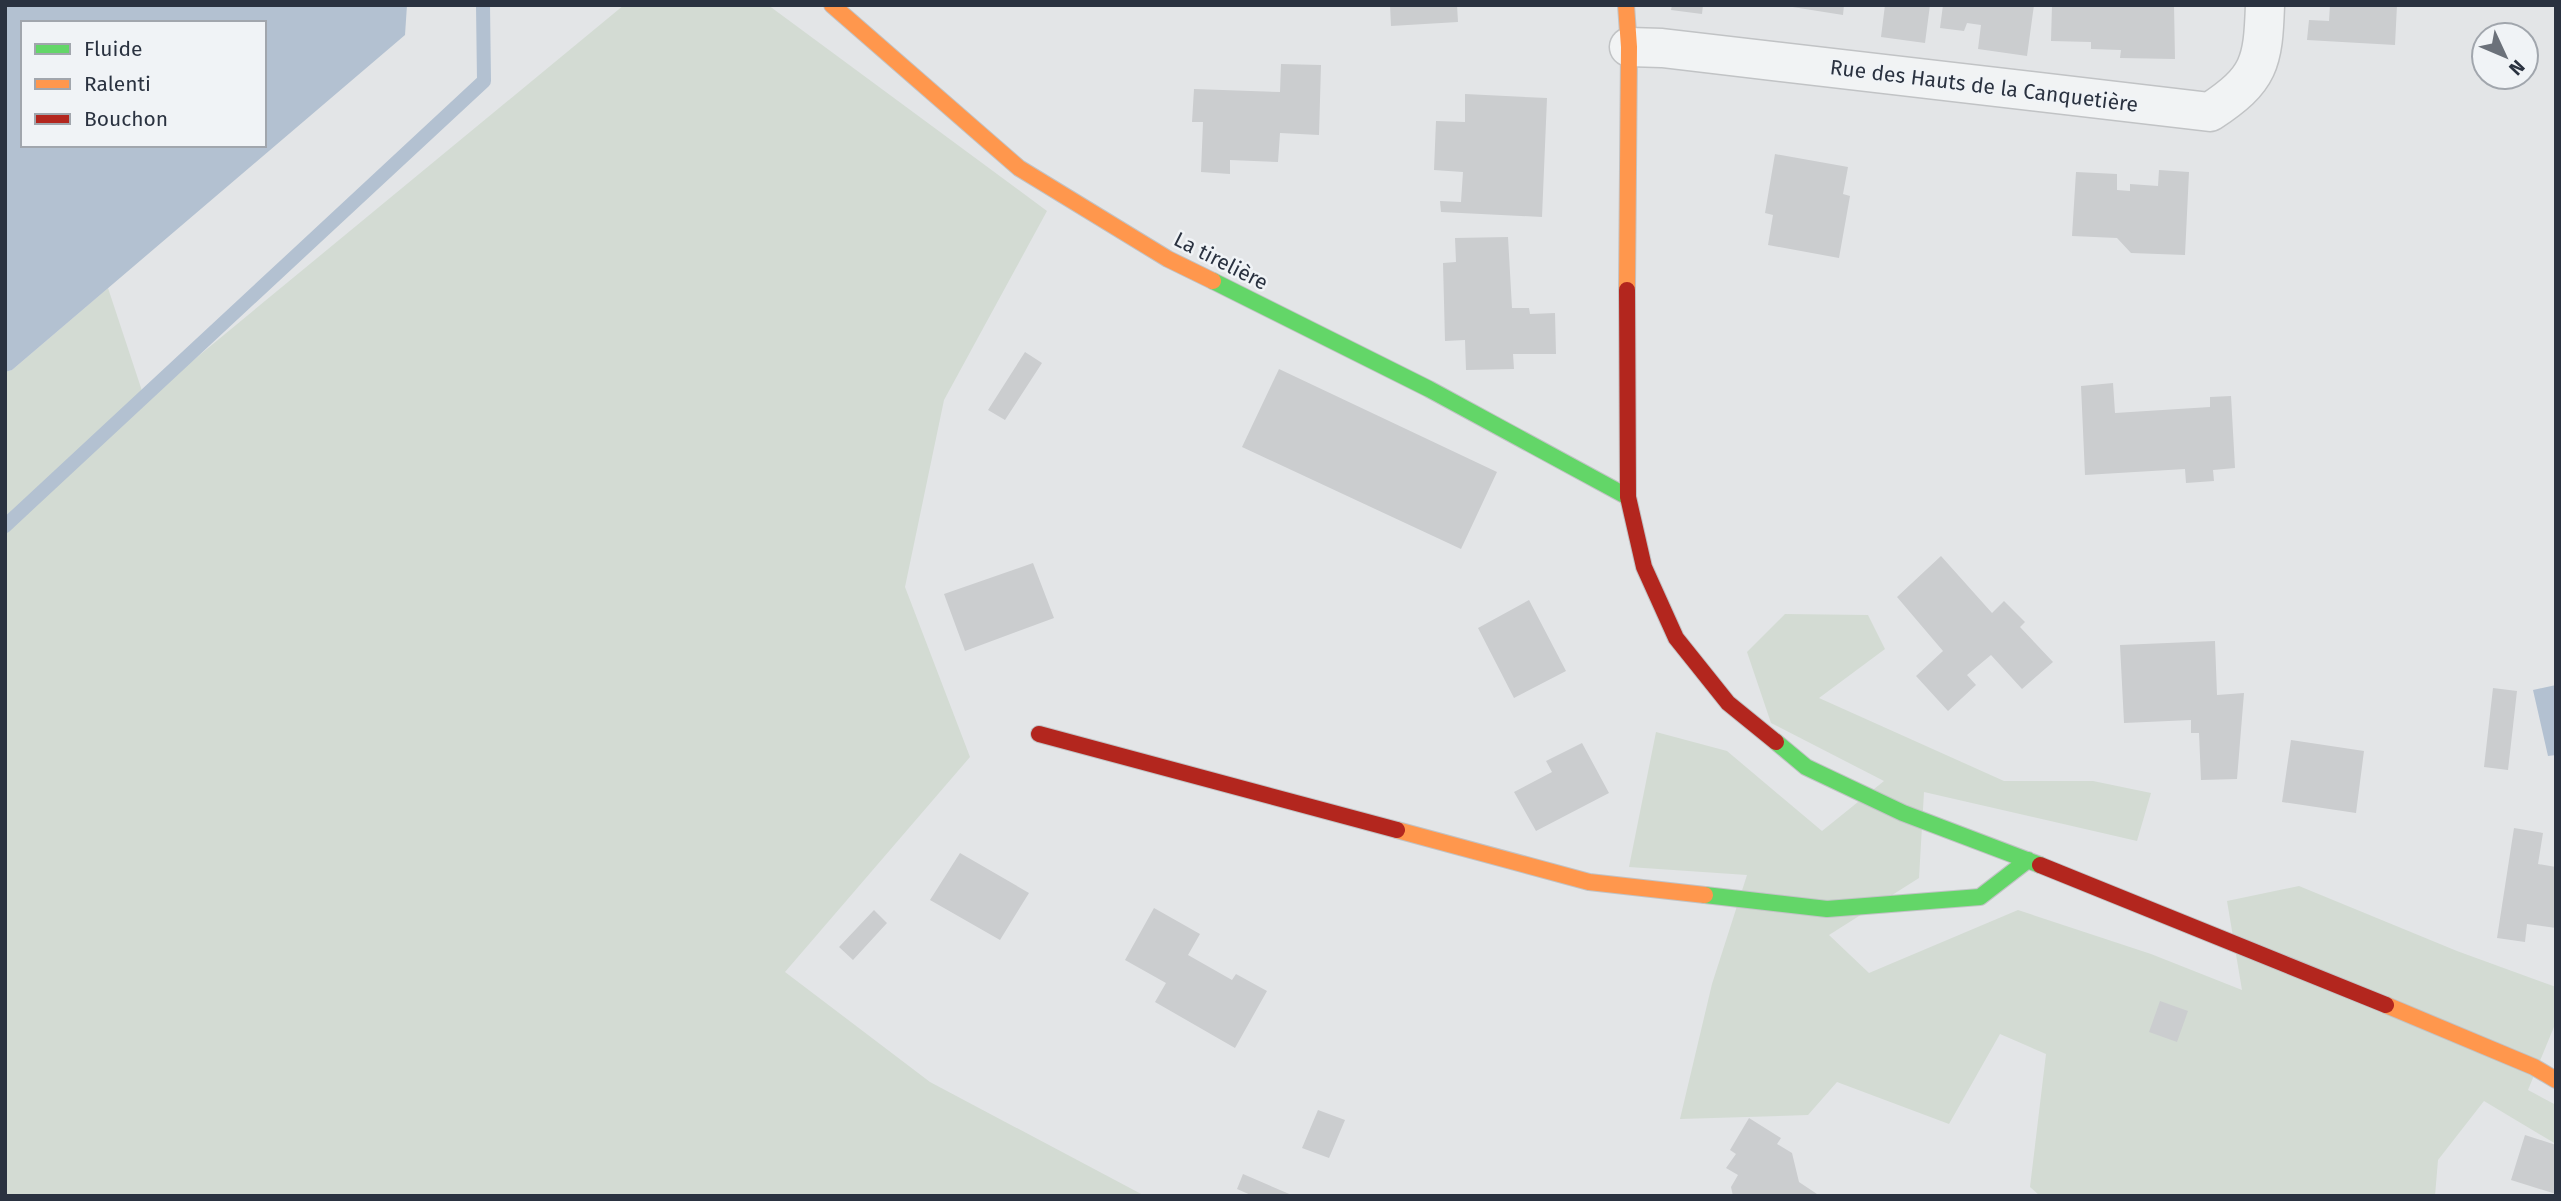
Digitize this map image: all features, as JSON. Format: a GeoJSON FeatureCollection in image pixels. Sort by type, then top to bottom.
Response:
{"type":"FeatureCollection","features":[{"type":"Feature","properties":{"kind":"street","name":"La tirelière"},"geometry":{"type":"LineString","coordinates":[[832,5],[1019,168],[1168,259],[1429,389],[1628,497]]}},
{"type":"Feature","properties":{"kind":"street"},"geometry":{"type":"LineString","coordinates":[[1626,5],[1629,47],[1626,420],[1628,497],[1644,567],[1676,638],[1728,703],[1806,767],[1903,813],[2274,958],[2535,1067],[2556,1080]]}},
{"type":"Feature","properties":{"kind":"street","name":"Rue des Hauts de la Canquetière"},"geometry":{"type":"LineString","coordinates":[[1629,47],[1662,48],[2210,112],[2234,96],[2255,72],[2264,37],[2265,5]]}},
{"type":"Feature","properties":{"kind":"street"},"geometry":{"type":"LineString","coordinates":[[1039,734],[1589,882],[1827,909],[1980,897],[2028,860]]}},
{"type":"Feature","properties":{"kind":"shaded area"},"geometry":{"type":"Polygon","coordinates":[[[624,5],[768,5],[1047,211],[944,400],[905,587],[970,757],[785,972],[930,1082],[1145,1196],[5,1196],[5,372],[12,370],[108,288],[145,400],[624,5]]]}},
{"type":"Feature","properties":{"kind":"shaded area"},"geometry":{"type":"Polygon","coordinates":[[[1785,614],[1868,615],[1885,649],[1819,698],[2004,781],[2093,781],[2151,793],[2137,841],[1924,792],[1919,878],[1829,935],[1869,973],[2018,910],[2151,954],[2242,990],[2227,901],[2299,886],[2457,951],[2556,987],[2556,1022],[2528,1090],[2556,1105],[2556,1144],[2484,1101],[2438,1160],[2435,1196],[2040,1196],[2030,1187],[2046,1054],[2000,1034],[1949,1124],[1837,1082],[1808,1115],[1680,1119],[1712,984],[1747,875],[1629,867],[1656,732],[1727,751],[1822,831],[1884,781],[1771,723],[1747,652],[1785,614]]]}},
{"type":"Feature","properties":{"kind":"water"},"geometry":{"type":"Polygon","coordinates":[[[5,5],[407,5],[405,35],[12,370],[5,372],[5,5]]]}},
{"type":"Feature","properties":{"kind":"water"},"geometry":{"type":"Polygon","coordinates":[[[2556,685],[2556,755],[2548,756],[2533,690],[2556,685]]]}},
{"type":"Feature","properties":{"kind":"building"},"geometry":{"type":"Polygon","coordinates":[[[1390,5],[1457,5],[1458,22],[1391,26],[1390,5]]]}},
{"type":"Feature","properties":{"kind":"building"},"geometry":{"type":"Polygon","coordinates":[[[1672,5],[1703,5],[1702,14],[1671,10],[1672,5]]]}},
{"type":"Feature","properties":{"kind":"building"},"geometry":{"type":"Polygon","coordinates":[[[1780,5],[1844,5],[1843,15],[1780,5]]]}},
{"type":"Feature","properties":{"kind":"building"},"geometry":{"type":"Polygon","coordinates":[[[1885,5],[1930,5],[1925,43],[1881,37],[1885,5]]]}},
{"type":"Feature","properties":{"kind":"building"},"geometry":{"type":"Polygon","coordinates":[[[1943,5],[2034,5],[2027,56],[1978,49],[1981,25],[1967,23],[1964,31],[1940,28],[1943,5]]]}},
{"type":"Feature","properties":{"kind":"building"},"geometry":{"type":"Polygon","coordinates":[[[2052,5],[2174,5],[2175,59],[2120,58],[2121,50],[2091,49],[2091,42],[2051,41],[2052,5]]]}},
{"type":"Feature","properties":{"kind":"building"},"geometry":{"type":"Polygon","coordinates":[[[2330,5],[2397,5],[2395,45],[2307,40],[2309,20],[2329,21],[2330,5]]]}},
{"type":"Feature","properties":{"kind":"building"},"geometry":{"type":"Polygon","coordinates":[[[1281,64],[1321,65],[1319,135],[1280,133],[1278,162],[1230,160],[1230,174],[1201,172],[1203,122],[1192,122],[1194,89],[1280,92],[1281,64]]]}},
{"type":"Feature","properties":{"kind":"building"},"geometry":{"type":"Polygon","coordinates":[[[1465,94],[1547,98],[1542,217],[1441,212],[1440,201],[1461,202],[1463,172],[1434,170],[1436,121],[1465,122],[1465,94]]]}},
{"type":"Feature","properties":{"kind":"building"},"geometry":{"type":"Polygon","coordinates":[[[1775,154],[1848,167],[1843,194],[1850,196],[1839,258],[1768,245],[1773,215],[1765,213],[1775,154]]]}},
{"type":"Feature","properties":{"kind":"building"},"geometry":{"type":"Polygon","coordinates":[[[2159,170],[2189,172],[2185,255],[2131,253],[2117,238],[2072,236],[2076,172],[2117,174],[2117,190],[2130,191],[2130,184],[2158,186],[2159,170]]]}},
{"type":"Feature","properties":{"kind":"building"},"geometry":{"type":"Polygon","coordinates":[[[1508,237],[1512,308],[1529,308],[1530,314],[1555,313],[1556,354],[1513,354],[1514,369],[1466,370],[1465,340],[1445,341],[1443,263],[1456,262],[1455,238],[1508,237]]]}},
{"type":"Feature","properties":{"kind":"building"},"geometry":{"type":"Polygon","coordinates":[[[1025,352],[1042,363],[1005,420],[988,410],[1025,352]]]}},
{"type":"Feature","properties":{"kind":"building"},"geometry":{"type":"Polygon","coordinates":[[[1279,369],[1497,472],[1461,549],[1242,447],[1279,369]]]}},
{"type":"Feature","properties":{"kind":"building"},"geometry":{"type":"Polygon","coordinates":[[[2113,383],[2115,413],[2210,407],[2210,397],[2231,396],[2235,468],[2213,470],[2214,481],[2186,483],[2185,469],[2085,475],[2081,386],[2113,383]]]}},
{"type":"Feature","properties":{"kind":"building"},"geometry":{"type":"Polygon","coordinates":[[[1941,556],[1992,613],[2004,601],[2025,622],[2020,627],[2053,662],[2022,689],[1991,655],[1967,675],[1976,685],[1948,711],[1916,676],[1943,651],[1897,597],[1941,556]]]}},
{"type":"Feature","properties":{"kind":"building"},"geometry":{"type":"Polygon","coordinates":[[[1033,563],[1054,618],[965,651],[944,594],[1033,563]]]}},
{"type":"Feature","properties":{"kind":"building"},"geometry":{"type":"Polygon","coordinates":[[[1529,600],[1566,671],[1514,698],[1478,628],[1529,600]]]}},
{"type":"Feature","properties":{"kind":"building"},"geometry":{"type":"Polygon","coordinates":[[[2215,641],[2217,695],[2244,693],[2237,779],[2201,780],[2199,733],[2191,733],[2191,720],[2124,723],[2120,645],[2215,641]]]}},
{"type":"Feature","properties":{"kind":"building"},"geometry":{"type":"Polygon","coordinates":[[[2493,688],[2517,691],[2508,770],[2484,767],[2493,688]]]}},
{"type":"Feature","properties":{"kind":"building"},"geometry":{"type":"Polygon","coordinates":[[[2291,740],[2364,751],[2356,813],[2282,802],[2291,740]]]}},
{"type":"Feature","properties":{"kind":"building"},"geometry":{"type":"Polygon","coordinates":[[[1582,743],[1609,793],[1536,831],[1514,792],[1552,772],[1546,761],[1582,743]]]}},
{"type":"Feature","properties":{"kind":"building"},"geometry":{"type":"Polygon","coordinates":[[[2514,828],[2543,833],[2538,864],[2556,867],[2556,928],[2527,924],[2525,942],[2497,938],[2514,828]]]}},
{"type":"Feature","properties":{"kind":"building"},"geometry":{"type":"Polygon","coordinates":[[[960,853],[1029,893],[1000,940],[930,900],[960,853]]]}},
{"type":"Feature","properties":{"kind":"building"},"geometry":{"type":"Polygon","coordinates":[[[1154,908],[1200,934],[1188,955],[1232,980],[1236,974],[1267,991],[1235,1048],[1155,1002],[1166,983],[1125,960],[1154,908]]]}},
{"type":"Feature","properties":{"kind":"building"},"geometry":{"type":"Polygon","coordinates":[[[874,910],[887,923],[853,960],[839,947],[874,910]]]}},
{"type":"Feature","properties":{"kind":"building"},"geometry":{"type":"Polygon","coordinates":[[[2160,1001],[2188,1011],[2177,1042],[2149,1032],[2160,1001]]]}},
{"type":"Feature","properties":{"kind":"building"},"geometry":{"type":"Polygon","coordinates":[[[1318,1110],[1345,1120],[1329,1158],[1302,1148],[1318,1110]]]}},
{"type":"Feature","properties":{"kind":"building"},"geometry":{"type":"Polygon","coordinates":[[[1749,1118],[1781,1138],[1777,1144],[1792,1153],[1799,1182],[1820,1196],[1733,1196],[1731,1187],[1738,1175],[1726,1168],[1736,1154],[1730,1150],[1749,1118]]]}},
{"type":"Feature","properties":{"kind":"building"},"geometry":{"type":"Polygon","coordinates":[[[2525,1135],[2556,1145],[2556,1194],[2511,1180],[2525,1135]]]}},
{"type":"Feature","properties":{"kind":"building"},"geometry":{"type":"Polygon","coordinates":[[[1243,1174],[1294,1196],[1253,1196],[1237,1189],[1243,1174]]]}},
{"type":"Feature","properties":{"kind":"waterway"},"geometry":{"type":"LineString","coordinates":[[5,526],[484,81],[483,5]]}},
{"type":"Feature","properties":{"kind":"traffic: fast"},"geometry":{"type":"LineString","coordinates":[[1213,281],[1429,389],[1628,497]]}},
{"type":"Feature","properties":{"kind":"traffic: fast"},"geometry":{"type":"LineString","coordinates":[[1776,742],[1806,767],[1903,813],[2040,865]]}},
{"type":"Feature","properties":{"kind":"traffic: fast"},"geometry":{"type":"LineString","coordinates":[[1705,895],[1827,909],[1980,897],[2028,860]]}},
{"type":"Feature","properties":{"kind":"traffic: slow"},"geometry":{"type":"LineString","coordinates":[[832,5],[1019,168],[1168,259],[1213,281]]}},
{"type":"Feature","properties":{"kind":"traffic: slow"},"geometry":{"type":"LineString","coordinates":[[1626,5],[1629,47],[1627,290]]}},
{"type":"Feature","properties":{"kind":"traffic: slow"},"geometry":{"type":"LineString","coordinates":[[1397,830],[1589,882],[1705,895]]}},
{"type":"Feature","properties":{"kind":"traffic: slow"},"geometry":{"type":"LineString","coordinates":[[2386,1005],[2534,1067],[2556,1080]]}},
{"type":"Feature","properties":{"kind":"traffic: jam"},"geometry":{"type":"LineString","coordinates":[[1627,290],[1628,497],[1644,567],[1676,638],[1728,703],[1776,742]]}},
{"type":"Feature","properties":{"kind":"traffic: jam"},"geometry":{"type":"LineString","coordinates":[[1039,734],[1397,830]]}},
{"type":"Feature","properties":{"kind":"traffic: jam"},"geometry":{"type":"LineString","coordinates":[[2040,865],[2386,1005]]}}]}
